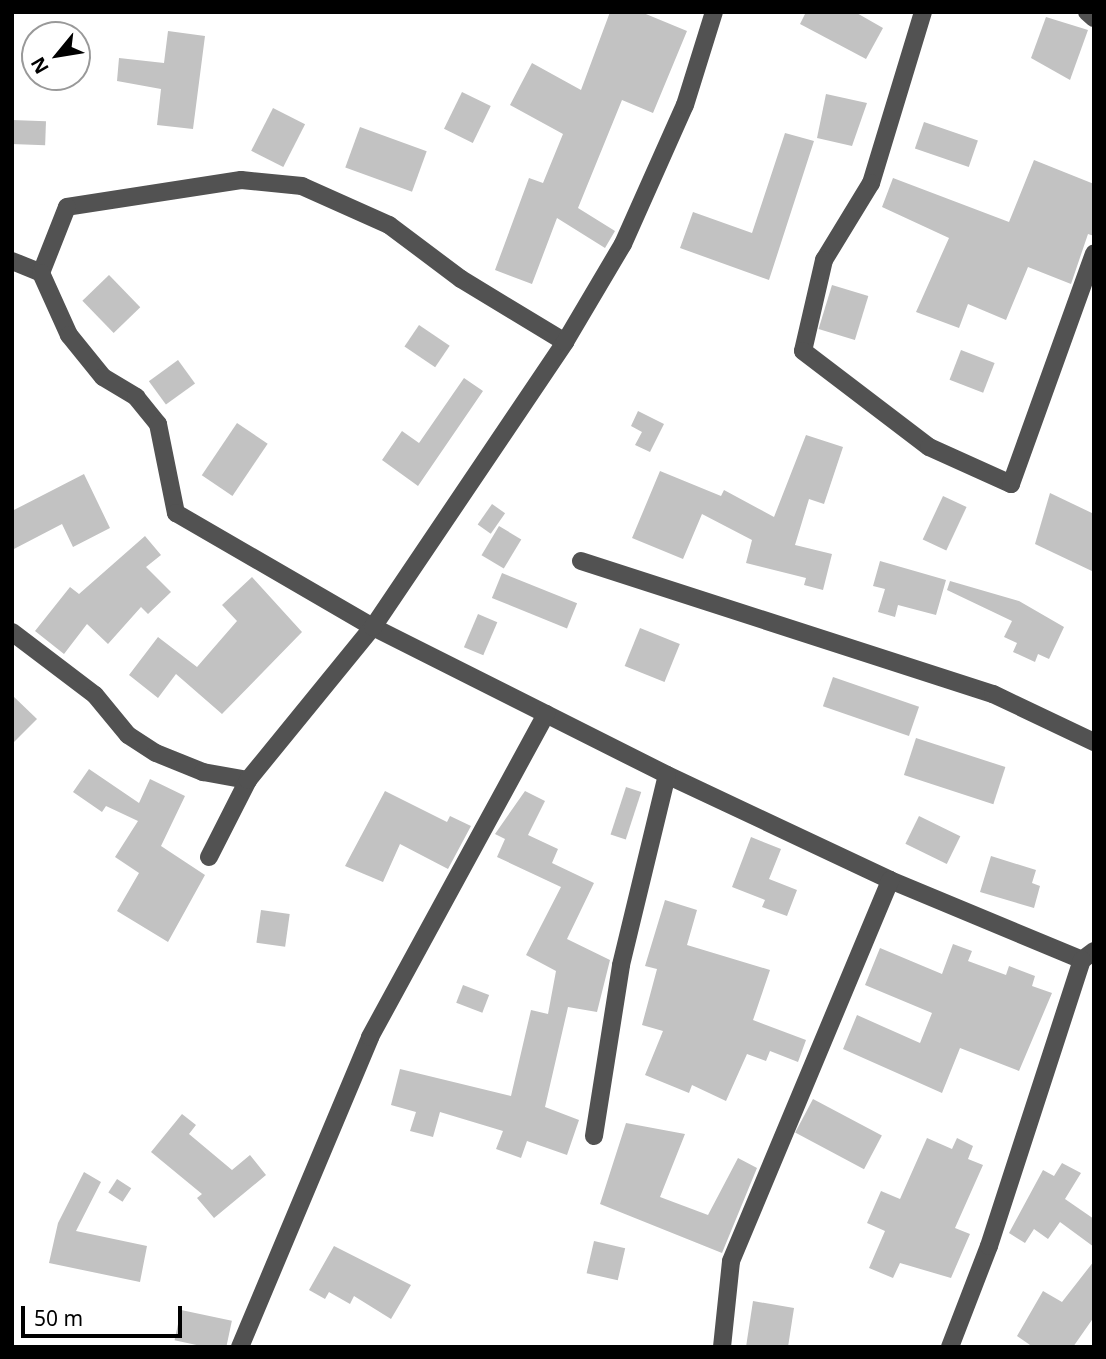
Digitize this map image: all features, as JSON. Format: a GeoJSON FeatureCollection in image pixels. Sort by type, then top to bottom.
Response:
{"type":"FeatureCollection","features":[{"type":"Feature","properties":{"kind":"street"},"geometry":{"type":"LineString","coordinates":[[209,857],[248,780],[373,627],[565,342],[628,231],[685,105],[714,12]]}},
{"type":"Feature","properties":{"kind":"street"},"geometry":{"type":"LineString","coordinates":[[923,12],[871,183],[824,260],[803,351],[929,447],[1011,484],[1094,253]]}},
{"type":"Feature","properties":{"kind":"street"},"geometry":{"type":"LineString","coordinates":[[1087,12],[1094,18]]}},
{"type":"Feature","properties":{"kind":"street"},"geometry":{"type":"LineString","coordinates":[[41,273],[67,207],[241,180],[302,186],[389,225],[461,279],[565,342]]}},
{"type":"Feature","properties":{"kind":"street"},"geometry":{"type":"LineString","coordinates":[[12,261],[41,273],[69,335],[103,377],[136,397],[158,424],[176,513],[373,627],[667,775],[890,880],[1088,955],[989,1247],[950,1347]]}},
{"type":"Feature","properties":{"kind":"street"},"geometry":{"type":"LineString","coordinates":[[581,561],[993,694],[1094,742]]}},
{"type":"Feature","properties":{"kind":"street"},"geometry":{"type":"LineString","coordinates":[[12,632],[95,695],[128,735],[156,754],[203,772],[248,780]]}},
{"type":"Feature","properties":{"kind":"street"},"geometry":{"type":"LineString","coordinates":[[240,1347],[370,1037],[546,714]]}},
{"type":"Feature","properties":{"kind":"street"},"geometry":{"type":"LineString","coordinates":[[594,1136],[621,965],[667,775]]}},
{"type":"Feature","properties":{"kind":"street"},"geometry":{"type":"LineString","coordinates":[[722,1347],[731,1262],[890,880]]}},
{"type":"Feature","properties":{"kind":"building"},"geometry":{"type":"Polygon","coordinates":[[[610,12],[641,12],[687,31],[653,113],[622,100],[578,208],[615,231],[605,248],[557,218],[532,284],[495,270],[529,178],[543,183],[563,134],[510,105],[532,63],[581,90],[610,12]]]}},
{"type":"Feature","properties":{"kind":"building"},"geometry":{"type":"Polygon","coordinates":[[[806,12],[855,12],[883,28],[866,59],[800,24],[806,12]]]}},
{"type":"Feature","properties":{"kind":"building"},"geometry":{"type":"Polygon","coordinates":[[[1046,17],[1088,30],[1070,80],[1031,58],[1046,17]]]}},
{"type":"Feature","properties":{"kind":"building"},"geometry":{"type":"Polygon","coordinates":[[[168,31],[205,36],[193,129],[157,125],[161,89],[117,81],[119,58],[164,63],[168,31]]]}},
{"type":"Feature","properties":{"kind":"building"},"geometry":{"type":"Polygon","coordinates":[[[462,92],[491,106],[473,143],[444,129],[462,92]]]}},
{"type":"Feature","properties":{"kind":"building"},"geometry":{"type":"Polygon","coordinates":[[[826,94],[867,103],[852,146],[817,138],[826,94]]]}},
{"type":"Feature","properties":{"kind":"building"},"geometry":{"type":"Polygon","coordinates":[[[273,108],[305,124],[283,167],[251,151],[273,108]]]}},
{"type":"Feature","properties":{"kind":"building"},"geometry":{"type":"Polygon","coordinates":[[[12,120],[46,121],[45,145],[12,144],[12,120]]]}},
{"type":"Feature","properties":{"kind":"building"},"geometry":{"type":"Polygon","coordinates":[[[924,122],[978,141],[969,167],[915,148],[924,122]]]}},
{"type":"Feature","properties":{"kind":"building"},"geometry":{"type":"Polygon","coordinates":[[[360,127],[427,151],[412,192],[345,167],[360,127]]]}},
{"type":"Feature","properties":{"kind":"building"},"geometry":{"type":"Polygon","coordinates":[[[785,133],[814,141],[769,280],[680,248],[693,212],[752,233],[785,133]]]}},
{"type":"Feature","properties":{"kind":"building"},"geometry":{"type":"Polygon","coordinates":[[[1034,160],[1094,184],[1094,236],[1088,234],[1071,284],[1028,267],[1006,320],[968,304],[959,328],[916,312],[949,238],[882,207],[893,178],[1009,222],[1034,160]]]}},
{"type":"Feature","properties":{"kind":"building"},"geometry":{"type":"Polygon","coordinates":[[[109,275],[140,307],[114,333],[82,301],[109,275]]]}},
{"type":"Feature","properties":{"kind":"building"},"geometry":{"type":"Polygon","coordinates":[[[832,285],[868,296],[855,340],[819,329],[832,285]]]}},
{"type":"Feature","properties":{"kind":"building"},"geometry":{"type":"Polygon","coordinates":[[[419,325],[450,346],[435,367],[404,347],[419,325]]]}},
{"type":"Feature","properties":{"kind":"building"},"geometry":{"type":"Polygon","coordinates":[[[961,350],[995,363],[983,393],[950,380],[961,350]]]}},
{"type":"Feature","properties":{"kind":"building"},"geometry":{"type":"Polygon","coordinates":[[[178,360],[195,383],[166,405],[149,381],[178,360]]]}},
{"type":"Feature","properties":{"kind":"building"},"geometry":{"type":"Polygon","coordinates":[[[464,378],[483,391],[418,486],[382,460],[402,431],[419,443],[464,378]]]}},
{"type":"Feature","properties":{"kind":"building"},"geometry":{"type":"Polygon","coordinates":[[[638,411],[664,424],[650,452],[635,445],[642,432],[631,426],[638,411]]]}},
{"type":"Feature","properties":{"kind":"building"},"geometry":{"type":"Polygon","coordinates":[[[237,423],[268,444],[232,496],[202,475],[237,423]]]}},
{"type":"Feature","properties":{"kind":"building"},"geometry":{"type":"Polygon","coordinates":[[[806,435],[843,447],[824,504],[809,499],[795,545],[832,554],[823,590],[804,585],[806,578],[746,563],[752,540],[702,514],[683,559],[632,538],[660,471],[721,496],[724,490],[774,517],[806,435]]]}},
{"type":"Feature","properties":{"kind":"building"},"geometry":{"type":"Polygon","coordinates":[[[84,474],[110,528],[73,547],[62,524],[12,550],[12,511],[84,474]]]}},
{"type":"Feature","properties":{"kind":"building"},"geometry":{"type":"Polygon","coordinates":[[[1050,493],[1094,514],[1094,572],[1035,544],[1050,493]]]}},
{"type":"Feature","properties":{"kind":"building"},"geometry":{"type":"Polygon","coordinates":[[[943,496],[967,507],[946,550],[923,540],[943,496]]]}},
{"type":"Feature","properties":{"kind":"building"},"geometry":{"type":"Polygon","coordinates":[[[492,504],[505,513],[491,534],[478,524],[492,504]]]}},
{"type":"Feature","properties":{"kind":"building"},"geometry":{"type":"Polygon","coordinates":[[[499,526],[521,539],[504,569],[481,555],[499,526]]]}},
{"type":"Feature","properties":{"kind":"building"},"geometry":{"type":"Polygon","coordinates":[[[145,536],[161,555],[146,567],[171,592],[148,614],[141,607],[108,644],[87,624],[64,654],[35,631],[70,587],[79,594],[145,536]]]}},
{"type":"Feature","properties":{"kind":"building"},"geometry":{"type":"Polygon","coordinates":[[[880,561],[946,580],[936,615],[898,605],[895,617],[878,612],[885,589],[873,586],[880,561]]]}},
{"type":"Feature","properties":{"kind":"building"},"geometry":{"type":"Polygon","coordinates":[[[502,573],[577,603],[567,628],[492,598],[502,573]]]}},
{"type":"Feature","properties":{"kind":"building"},"geometry":{"type":"Polygon","coordinates":[[[252,577],[302,632],[222,714],[176,674],[158,698],[129,675],[158,637],[197,667],[237,621],[222,605],[252,577]]]}},
{"type":"Feature","properties":{"kind":"building"},"geometry":{"type":"Polygon","coordinates":[[[950,581],[1019,601],[1064,627],[1049,659],[1038,654],[1035,662],[1013,652],[1017,643],[1004,637],[1012,621],[947,590],[950,581]]]}},
{"type":"Feature","properties":{"kind":"building"},"geometry":{"type":"Polygon","coordinates":[[[478,614],[497,622],[483,655],[464,647],[478,614]]]}},
{"type":"Feature","properties":{"kind":"building"},"geometry":{"type":"Polygon","coordinates":[[[640,628],[680,644],[665,682],[625,666],[640,628]]]}},
{"type":"Feature","properties":{"kind":"building"},"geometry":{"type":"Polygon","coordinates":[[[833,677],[919,707],[909,736],[823,706],[833,677]]]}},
{"type":"Feature","properties":{"kind":"building"},"geometry":{"type":"Polygon","coordinates":[[[12,695],[37,719],[12,744],[12,695]]]}},
{"type":"Feature","properties":{"kind":"building"},"geometry":{"type":"Polygon","coordinates":[[[916,738],[1005,767],[993,804],[904,775],[916,738]]]}},
{"type":"Feature","properties":{"kind":"building"},"geometry":{"type":"Polygon","coordinates":[[[89,769],[139,803],[150,779],[185,796],[161,846],[205,875],[168,942],[117,911],[139,873],[115,857],[138,821],[106,806],[102,812],[73,792],[89,769]]]}},
{"type":"Feature","properties":{"kind":"building"},"geometry":{"type":"Polygon","coordinates":[[[626,787],[641,792],[626,839],[611,835],[626,787]]]}},
{"type":"Feature","properties":{"kind":"building"},"geometry":{"type":"Polygon","coordinates":[[[385,791],[447,822],[450,816],[471,826],[448,869],[400,844],[383,882],[345,866],[385,791]]]}},
{"type":"Feature","properties":{"kind":"building"},"geometry":{"type":"Polygon","coordinates":[[[525,791],[545,801],[528,835],[558,849],[552,863],[594,883],[567,939],[610,960],[597,1012],[568,1007],[545,1107],[579,1120],[567,1155],[527,1141],[521,1158],[496,1149],[503,1131],[440,1112],[433,1137],[410,1131],[416,1112],[391,1105],[400,1069],[511,1096],[531,1010],[548,1014],[556,971],[526,955],[561,887],[497,857],[505,839],[495,834],[525,791]]]}},
{"type":"Feature","properties":{"kind":"building"},"geometry":{"type":"Polygon","coordinates":[[[919,816],[960,836],[947,864],[905,844],[919,816]]]}},
{"type":"Feature","properties":{"kind":"building"},"geometry":{"type":"Polygon","coordinates":[[[751,837],[781,849],[769,879],[797,890],[787,916],[762,907],[765,900],[732,887],[751,837]]]}},
{"type":"Feature","properties":{"kind":"building"},"geometry":{"type":"Polygon","coordinates":[[[991,856],[1036,870],[1032,883],[1040,886],[1034,908],[980,892],[991,856]]]}},
{"type":"Feature","properties":{"kind":"building"},"geometry":{"type":"Polygon","coordinates":[[[665,900],[697,910],[687,945],[770,970],[753,1020],[806,1040],[798,1062],[770,1051],[766,1061],[747,1054],[726,1101],[692,1085],[689,1093],[645,1075],[663,1031],[642,1025],[657,969],[645,966],[665,900]]]}},
{"type":"Feature","properties":{"kind":"building"},"geometry":{"type":"Polygon","coordinates":[[[261,910],[290,914],[285,947],[256,943],[261,910]]]}},
{"type":"Feature","properties":{"kind":"building"},"geometry":{"type":"Polygon","coordinates":[[[953,944],[972,951],[968,961],[1006,975],[1009,966],[1035,976],[1032,986],[1052,993],[1019,1071],[960,1048],[942,1093],[843,1049],[857,1015],[920,1043],[932,1013],[865,985],[880,948],[942,974],[953,944]]]}},
{"type":"Feature","properties":{"kind":"building"},"geometry":{"type":"Polygon","coordinates":[[[463,985],[489,995],[482,1013],[456,1003],[463,985]]]}},
{"type":"Feature","properties":{"kind":"building"},"geometry":{"type":"Polygon","coordinates":[[[813,1099],[882,1136],[864,1169],[795,1133],[813,1099]]]}},
{"type":"Feature","properties":{"kind":"building"},"geometry":{"type":"Polygon","coordinates":[[[182,1114],[196,1125],[189,1134],[232,1170],[250,1155],[266,1175],[214,1218],[197,1198],[202,1194],[151,1152],[182,1114]]]}},
{"type":"Feature","properties":{"kind":"building"},"geometry":{"type":"Polygon","coordinates":[[[626,1123],[685,1134],[660,1197],[708,1215],[738,1158],[757,1168],[722,1253],[600,1204],[626,1123]]]}},
{"type":"Feature","properties":{"kind":"building"},"geometry":{"type":"Polygon","coordinates":[[[927,1138],[952,1149],[957,1138],[973,1146],[968,1159],[983,1165],[955,1228],[970,1234],[951,1278],[900,1263],[893,1278],[869,1268],[885,1231],[867,1223],[881,1191],[900,1199],[927,1138]]]}},
{"type":"Feature","properties":{"kind":"building"},"geometry":{"type":"Polygon","coordinates":[[[1062,1163],[1081,1173],[1065,1199],[1094,1219],[1094,1247],[1060,1222],[1048,1239],[1034,1229],[1025,1243],[1009,1233],[1043,1170],[1054,1176],[1062,1163]]]}},
{"type":"Feature","properties":{"kind":"building"},"geometry":{"type":"Polygon","coordinates":[[[84,1172],[101,1182],[76,1231],[147,1246],[140,1282],[49,1263],[58,1223],[84,1172]]]}},
{"type":"Feature","properties":{"kind":"building"},"geometry":{"type":"Polygon","coordinates":[[[117,1179],[131,1188],[123,1202],[108,1192],[117,1179]]]}},
{"type":"Feature","properties":{"kind":"building"},"geometry":{"type":"Polygon","coordinates":[[[594,1241],[625,1248],[618,1280],[587,1273],[594,1241]]]}},
{"type":"Feature","properties":{"kind":"building"},"geometry":{"type":"Polygon","coordinates":[[[334,1246],[411,1285],[391,1319],[354,1296],[350,1304],[329,1292],[325,1299],[309,1290],[334,1246]]]}},
{"type":"Feature","properties":{"kind":"building"},"geometry":{"type":"Polygon","coordinates":[[[1094,1261],[1094,1317],[1073,1347],[1033,1347],[1017,1336],[1043,1291],[1062,1302],[1094,1261]]]}},
{"type":"Feature","properties":{"kind":"building"},"geometry":{"type":"Polygon","coordinates":[[[753,1301],[794,1308],[788,1347],[746,1347],[753,1301]]]}},
{"type":"Feature","properties":{"kind":"building"},"geometry":{"type":"Polygon","coordinates":[[[181,1310],[232,1321],[226,1347],[206,1347],[175,1340],[181,1310]]]}}]}
